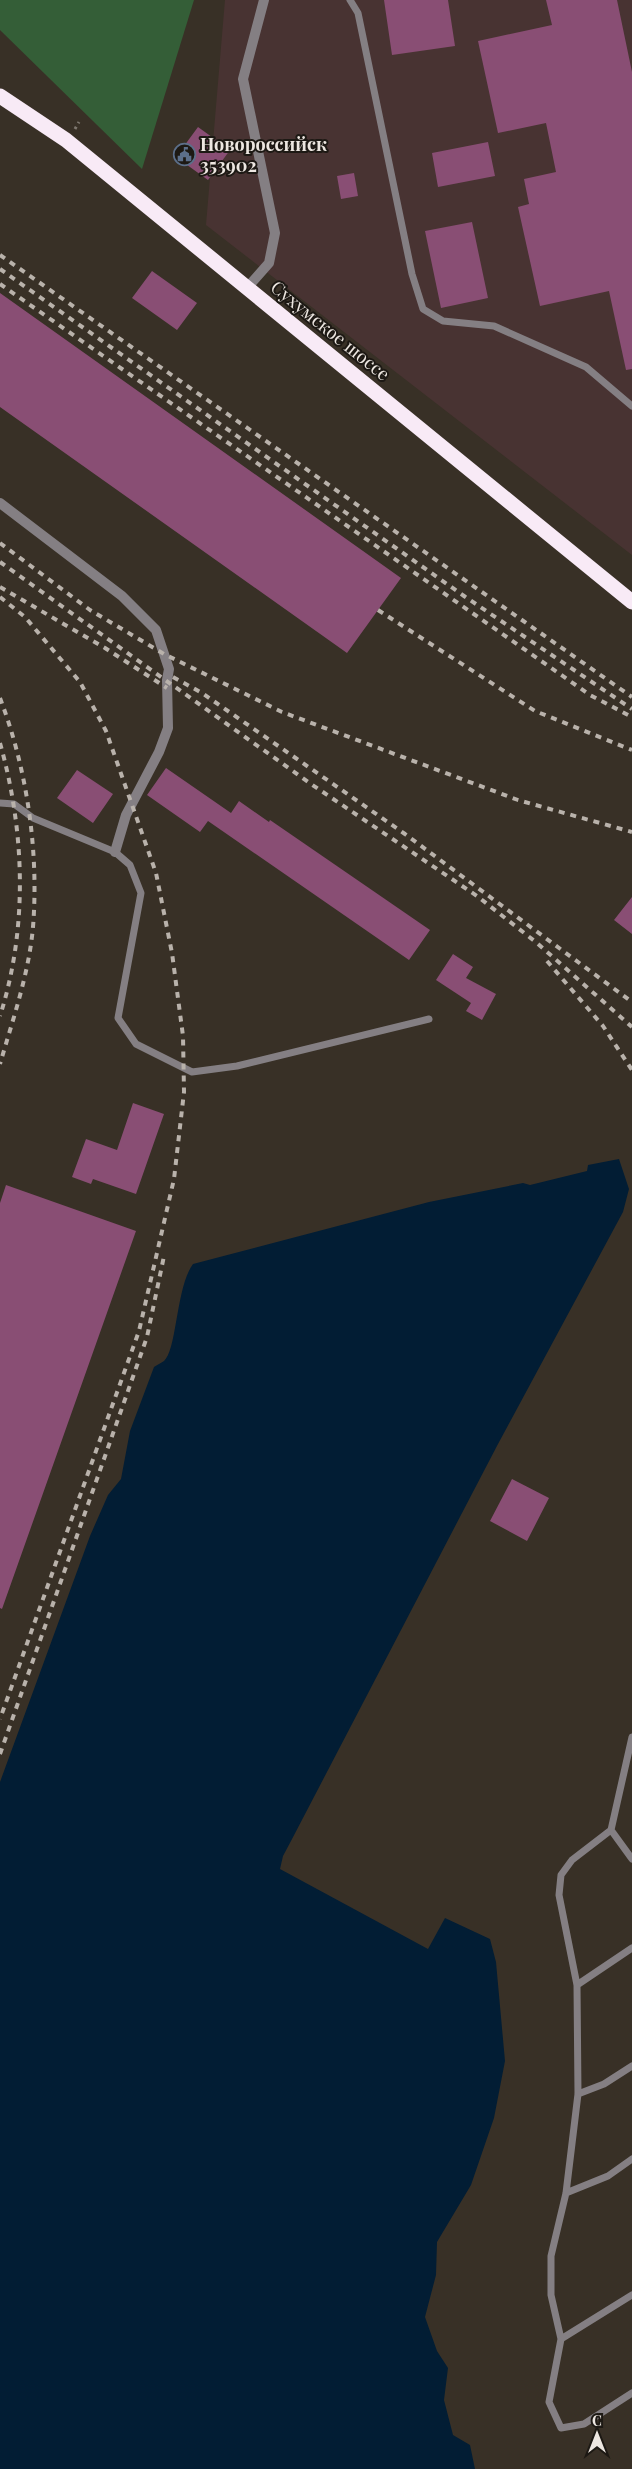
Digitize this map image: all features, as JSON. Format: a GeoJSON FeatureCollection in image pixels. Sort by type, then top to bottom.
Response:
{"type":"FeatureCollection","features":[{"type":"Feature","properties":{"kind":"highway","name":"Сухумское шоссе"},"geometry":{"type":"LineString","coordinates":[[0,96],[66,140],[632,602]]}},
{"type":"Feature","properties":{"kind":"street"},"geometry":{"type":"LineString","coordinates":[[247,288],[269,264],[276,233],[243,79],[264,0]]}},
{"type":"Feature","properties":{"kind":"street"},"geometry":{"type":"LineString","coordinates":[[0,503],[122,596],[156,630],[169,669],[167,680],[168,728],[159,752],[126,815],[115,852]]}},
{"type":"Feature","properties":{"kind":"lane"},"geometry":{"type":"LineString","coordinates":[[350,0],[358,13],[412,274],[423,309],[443,321],[494,326],[586,367],[632,406]]}},
{"type":"Feature","properties":{"kind":"lane"},"geometry":{"type":"LineString","coordinates":[[0,803],[14,804],[33,818],[115,852],[130,865],[141,893],[118,1018],[136,1044],[192,1072],[236,1066],[429,1020]]}},
{"type":"Feature","properties":{"kind":"lane"},"geometry":{"type":"LineString","coordinates":[[632,1737],[612,1830],[572,1860],[561,1875],[558,1895],[577,1985],[578,2094],[566,2193],[550,2256],[550,2295],[561,2339],[550,2402],[561,2428],[584,2424],[632,2393]]}},
{"type":"Feature","properties":{"kind":"lane"},"geometry":{"type":"LineString","coordinates":[[612,1830],[632,1859]]}},
{"type":"Feature","properties":{"kind":"lane"},"geometry":{"type":"LineString","coordinates":[[577,1985],[632,1948]]}},
{"type":"Feature","properties":{"kind":"lane"},"geometry":{"type":"LineString","coordinates":[[578,2094],[604,2084],[632,2066]]}},
{"type":"Feature","properties":{"kind":"lane"},"geometry":{"type":"LineString","coordinates":[[566,2193],[608,2176],[632,2159]]}},
{"type":"Feature","properties":{"kind":"lane"},"geometry":{"type":"LineString","coordinates":[[561,2339],[632,2295]]}},
{"type":"Feature","properties":{"kind":"shaded area"},"geometry":{"type":"Polygon","coordinates":[[[225,0],[632,0],[632,555],[206,225],[225,0]]]}},
{"type":"Feature","properties":{"kind":"green space"},"geometry":{"type":"Polygon","coordinates":[[[0,0],[194,0],[142,169],[0,30],[0,0]]]}},
{"type":"Feature","properties":{"kind":"water"},"geometry":{"type":"Polygon","coordinates":[[[619,1159],[629,1189],[623,1212],[498,1444],[283,1856],[280,1869],[428,1949],[445,1918],[490,1939],[496,1962],[505,2061],[494,2118],[471,2185],[437,2242],[436,2275],[425,2317],[437,2351],[448,2368],[444,2400],[453,2435],[470,2445],[475,2469],[0,2469],[0,1782],[90,1536],[108,1495],[121,1479],[130,1431],[154,1367],[164,1361],[168,1355],[187,1274],[193,1264],[429,1202],[523,1183],[530,1185],[587,1171],[588,1165],[619,1159]]]}},
{"type":"Feature","properties":{"kind":"building"},"geometry":{"type":"Polygon","coordinates":[[[384,0],[448,0],[455,46],[392,55],[384,0]]]}},
{"type":"Feature","properties":{"kind":"building"},"geometry":{"type":"Polygon","coordinates":[[[546,0],[617,0],[632,72],[632,369],[626,370],[609,291],[540,306],[518,207],[529,204],[524,179],[556,172],[546,123],[498,133],[478,41],[552,25],[546,0]]]}},
{"type":"Feature","properties":{"kind":"building"},"geometry":{"type":"Polygon","coordinates":[[[198,127],[230,150],[208,180],[176,157],[198,127]]]}},
{"type":"Feature","properties":{"kind":"building"},"geometry":{"type":"Polygon","coordinates":[[[488,142],[495,176],[438,187],[432,153],[488,142]]]}},
{"type":"Feature","properties":{"kind":"building"},"geometry":{"type":"Polygon","coordinates":[[[354,173],[358,196],[341,199],[337,176],[354,173]]]}},
{"type":"Feature","properties":{"kind":"building"},"geometry":{"type":"Polygon","coordinates":[[[472,222],[488,298],[441,308],[425,231],[472,222]]]}},
{"type":"Feature","properties":{"kind":"building"},"geometry":{"type":"Polygon","coordinates":[[[152,271],[197,303],[177,330],[132,298],[152,271]]]}},
{"type":"Feature","properties":{"kind":"building"},"geometry":{"type":"Polygon","coordinates":[[[0,293],[401,578],[347,653],[0,407],[0,293]]]}},
{"type":"Feature","properties":{"kind":"building"},"geometry":{"type":"Polygon","coordinates":[[[166,768],[231,813],[239,801],[269,822],[270,820],[430,930],[409,960],[208,821],[200,832],[147,795],[166,768]]]}},
{"type":"Feature","properties":{"kind":"building"},"geometry":{"type":"Polygon","coordinates":[[[77,770],[113,794],[93,823],[57,798],[77,770]]]}},
{"type":"Feature","properties":{"kind":"building"},"geometry":{"type":"Polygon","coordinates":[[[632,897],[632,934],[614,920],[632,897]]]}},
{"type":"Feature","properties":{"kind":"building"},"geometry":{"type":"Polygon","coordinates":[[[453,954],[473,967],[466,978],[496,994],[482,1020],[466,1011],[471,1003],[436,980],[453,954]]]}},
{"type":"Feature","properties":{"kind":"building"},"geometry":{"type":"Polygon","coordinates":[[[133,1103],[164,1114],[136,1194],[93,1179],[91,1184],[72,1177],[86,1139],[117,1150],[133,1103]]]}},
{"type":"Feature","properties":{"kind":"building"},"geometry":{"type":"Polygon","coordinates":[[[6,1185],[136,1231],[2,1609],[0,1608],[0,1203],[6,1185]]]}},
{"type":"Feature","properties":{"kind":"building"},"geometry":{"type":"Polygon","coordinates":[[[512,1479],[549,1498],[527,1541],[490,1521],[512,1479]]]}},
{"type":"Feature","properties":{"kind":"railway"},"geometry":{"type":"LineString","coordinates":[[0,255],[632,697]]}},
{"type":"Feature","properties":{"kind":"railway"},"geometry":{"type":"LineString","coordinates":[[0,269],[464,596],[632,709]]}},
{"type":"Feature","properties":{"kind":"railway"},"geometry":{"type":"LineString","coordinates":[[0,284],[590,695],[632,717]]}},
{"type":"Feature","properties":{"kind":"railway"},"geometry":{"type":"LineString","coordinates":[[0,543],[90,610],[164,654],[282,712],[518,800],[632,832]]}},
{"type":"Feature","properties":{"kind":"railway"},"geometry":{"type":"LineString","coordinates":[[0,562],[311,784],[477,896],[537,943],[632,1027]]}},
{"type":"Feature","properties":{"kind":"railway"},"geometry":{"type":"LineString","coordinates":[[0,587],[105,648],[167,688]]}},
{"type":"Feature","properties":{"kind":"railway"},"geometry":{"type":"LineString","coordinates":[[0,597],[25,617],[80,682],[106,731],[156,873],[172,953],[183,1036],[184,1092],[174,1179],[139,1331],[0,1719]]}},
{"type":"Feature","properties":{"kind":"railway"},"geometry":{"type":"LineString","coordinates":[[378,610],[535,711],[632,750]]}},
{"type":"Feature","properties":{"kind":"railway"},"geometry":{"type":"LineString","coordinates":[[173,677],[202,693],[405,834],[632,1002]]}},
{"type":"Feature","properties":{"kind":"railway"},"geometry":{"type":"LineString","coordinates":[[0,698],[24,782],[29,811],[34,869],[31,944],[20,996],[0,1064]]}},
{"type":"Feature","properties":{"kind":"railway"},"geometry":{"type":"LineString","coordinates":[[0,743],[14,811],[20,880],[15,949],[9,983],[0,1016]]}},
{"type":"Feature","properties":{"kind":"railway"},"geometry":{"type":"LineString","coordinates":[[547,961],[603,1026],[632,1070]]}},
{"type":"Feature","properties":{"kind":"railway"},"geometry":{"type":"LineString","coordinates":[[0,1754],[147,1337],[164,1256]]}},
{"type":"Feature","properties":{"kind":"place","name":"Новороссийск 353902"},"geometry":{"type":"Point","coordinates":[184,155]}}]}
